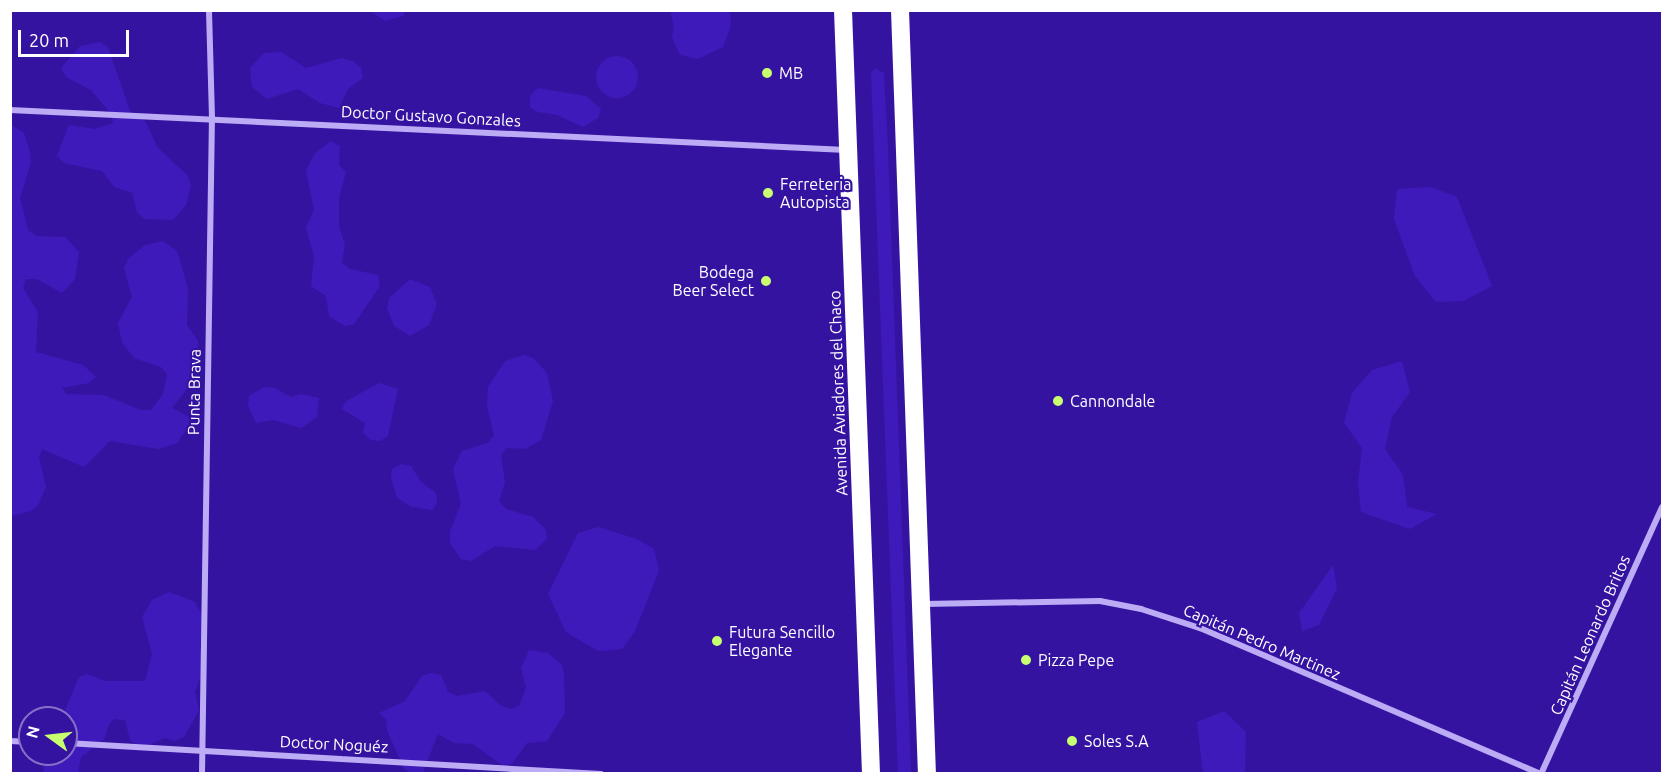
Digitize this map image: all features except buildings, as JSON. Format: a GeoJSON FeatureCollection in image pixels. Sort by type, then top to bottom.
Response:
{"type":"FeatureCollection","features":[{"type":"Feature","properties":{"kind":"highway","name":"Avenida Aviadores del Chaco"},"geometry":{"type":"LineString","coordinates":[[843,10],[871,774]]}},
{"type":"Feature","properties":{"kind":"highway"},"geometry":{"type":"LineString","coordinates":[[900,10],[924,604],[927,774]]}},
{"type":"Feature","properties":{"kind":"street","name":"Punta Brava"},"geometry":{"type":"LineString","coordinates":[[202,774],[212,118],[209,10]]}},
{"type":"Feature","properties":{"kind":"street","name":"Doctor Gustavo Gonzales"},"geometry":{"type":"LineString","coordinates":[[10,110],[849,150]]}},
{"type":"Feature","properties":{"kind":"street","name":"Capitán Leonardo Britos"},"geometry":{"type":"LineString","coordinates":[[1541,774],[1662,507]]}},
{"type":"Feature","properties":{"kind":"street","name":"Capitán Pedro Martinez"},"geometry":{"type":"LineString","coordinates":[[924,604],[1079,600],[1141,609],[1200,628],[1541,774]]}},
{"type":"Feature","properties":{"kind":"street","name":"Doctor Noguéz"},"geometry":{"type":"LineString","coordinates":[[78,744],[601,774]]}},
{"type":"Feature","properties":{"kind":"shaded area"},"geometry":{"type":"Polygon","coordinates":[[[405,10],[403,16],[385,21],[371,11],[405,10]]]}},
{"type":"Feature","properties":{"kind":"shaded area"},"geometry":{"type":"Polygon","coordinates":[[[670,11],[730,11],[731,25],[723,47],[698,59],[680,55],[672,37],[674,27],[670,11]]]}},
{"type":"Feature","properties":{"kind":"shaded area"},"geometry":{"type":"Polygon","coordinates":[[[100,42],[108,47],[130,111],[146,122],[157,147],[188,176],[191,186],[186,205],[173,220],[144,219],[137,212],[132,193],[114,187],[102,171],[64,163],[57,156],[69,125],[95,129],[113,123],[111,114],[91,90],[66,77],[61,68],[80,46],[100,42]]]}},
{"type":"Feature","properties":{"kind":"shaded area"},"geometry":{"type":"Polygon","coordinates":[[[281,52],[306,68],[342,58],[354,62],[361,68],[363,78],[348,89],[339,108],[320,103],[298,89],[267,99],[252,87],[250,68],[264,53],[281,52]]]}},
{"type":"Feature","properties":{"kind":"shaded area"},"geometry":{"type":"Polygon","coordinates":[[[617,56],[625,57],[632,62],[637,69],[637,85],[632,92],[625,97],[617,98],[609,97],[602,92],[597,85],[596,77],[597,69],[602,62],[609,57],[617,56]]]}},
{"type":"Feature","properties":{"kind":"shaded area"},"geometry":{"type":"Polygon","coordinates":[[[875,68],[884,73],[888,149],[911,773],[898,773],[871,73],[875,68]]]}},
{"type":"Feature","properties":{"kind":"shaded area"},"geometry":{"type":"Polygon","coordinates":[[[538,88],[586,96],[601,109],[598,118],[583,127],[557,115],[538,112],[530,107],[530,96],[538,88]]]}},
{"type":"Feature","properties":{"kind":"shaded area"},"geometry":{"type":"Polygon","coordinates":[[[11,125],[24,133],[30,152],[31,162],[20,198],[28,230],[37,236],[65,237],[79,252],[75,279],[62,293],[37,279],[26,279],[23,288],[38,312],[36,352],[83,365],[96,377],[89,383],[62,388],[66,394],[104,395],[141,410],[151,410],[163,394],[167,374],[161,367],[134,358],[122,342],[118,323],[132,297],[124,268],[128,259],[145,245],[163,241],[177,251],[188,288],[187,325],[198,341],[198,350],[189,386],[172,408],[189,417],[189,426],[177,443],[159,449],[110,441],[84,467],[42,449],[39,458],[46,487],[38,505],[31,511],[11,516],[11,125]]]}},
{"type":"Feature","properties":{"kind":"shaded area"},"geometry":{"type":"Polygon","coordinates":[[[331,141],[340,146],[339,165],[346,172],[339,198],[339,227],[345,244],[342,263],[350,269],[378,275],[380,286],[354,324],[345,326],[329,316],[326,296],[311,286],[314,256],[306,228],[314,210],[306,170],[315,153],[331,141]]]}},
{"type":"Feature","properties":{"kind":"shaded area"},"geometry":{"type":"Polygon","coordinates":[[[1431,187],[1457,197],[1492,286],[1463,301],[1436,302],[1415,276],[1394,219],[1397,189],[1431,187]]]}},
{"type":"Feature","properties":{"kind":"shaded area"},"geometry":{"type":"Polygon","coordinates":[[[410,279],[430,287],[437,304],[429,325],[410,336],[394,326],[387,308],[389,298],[410,279]]]}},
{"type":"Feature","properties":{"kind":"shaded area"},"geometry":{"type":"Polygon","coordinates":[[[524,355],[533,358],[547,373],[553,401],[541,440],[525,449],[506,448],[501,455],[505,482],[499,501],[506,509],[533,517],[546,530],[547,539],[535,550],[495,546],[471,561],[461,559],[450,543],[450,531],[461,504],[453,469],[462,451],[488,443],[494,435],[487,406],[488,387],[505,361],[524,355]]]}},
{"type":"Feature","properties":{"kind":"shaded area"},"geometry":{"type":"Polygon","coordinates":[[[1402,361],[1410,392],[1392,417],[1385,449],[1403,475],[1407,507],[1437,514],[1410,529],[1361,512],[1358,483],[1362,448],[1344,423],[1352,393],[1372,370],[1402,361]]]}},
{"type":"Feature","properties":{"kind":"shaded area"},"geometry":{"type":"Polygon","coordinates":[[[379,383],[398,389],[388,436],[380,441],[371,440],[363,433],[365,423],[342,409],[346,401],[379,383]]]}},
{"type":"Feature","properties":{"kind":"shaded area"},"geometry":{"type":"Polygon","coordinates":[[[264,387],[275,388],[291,397],[301,394],[319,398],[317,417],[301,428],[274,420],[256,423],[248,405],[249,396],[264,387]]]}},
{"type":"Feature","properties":{"kind":"shaded area"},"geometry":{"type":"Polygon","coordinates":[[[401,464],[411,466],[421,482],[436,493],[437,503],[432,510],[412,507],[397,498],[391,478],[392,469],[401,464]]]}},
{"type":"Feature","properties":{"kind":"shaded area"},"geometry":{"type":"Polygon","coordinates":[[[598,527],[637,539],[654,549],[659,571],[635,631],[622,649],[598,651],[566,632],[548,594],[578,533],[598,527]]]}},
{"type":"Feature","properties":{"kind":"shaded area"},"geometry":{"type":"Polygon","coordinates":[[[1333,565],[1337,588],[1319,625],[1302,631],[1299,613],[1333,565]]]}},
{"type":"Feature","properties":{"kind":"shaded area"},"geometry":{"type":"Polygon","coordinates":[[[169,592],[195,602],[204,619],[200,646],[204,666],[195,692],[199,710],[184,737],[174,741],[165,738],[141,748],[130,740],[125,720],[115,719],[110,722],[104,739],[81,757],[78,773],[43,773],[44,766],[78,766],[78,706],[67,706],[79,677],[87,674],[105,681],[145,681],[152,654],[142,617],[152,600],[169,592]]]}},
{"type":"Feature","properties":{"kind":"shaded area"},"geometry":{"type":"Polygon","coordinates":[[[529,650],[548,653],[562,665],[564,674],[565,713],[547,741],[527,743],[512,764],[502,765],[473,744],[454,743],[438,734],[423,772],[412,773],[404,769],[387,730],[386,719],[379,713],[405,701],[422,676],[431,673],[441,675],[448,692],[457,696],[485,691],[500,705],[510,709],[519,706],[526,688],[521,668],[529,650]]]}},
{"type":"Feature","properties":{"kind":"shaded area"},"geometry":{"type":"Polygon","coordinates":[[[1224,711],[1246,732],[1245,773],[1203,773],[1197,722],[1224,711]]]}},
{"type":"Feature","properties":{"kind":"place","name":"MB"},"geometry":{"type":"Point","coordinates":[767,73]}},
{"type":"Feature","properties":{"kind":"place","name":"Ferreteria Autopista"},"geometry":{"type":"Point","coordinates":[768,193]}},
{"type":"Feature","properties":{"kind":"place","name":"Bodega Beer Select"},"geometry":{"type":"Point","coordinates":[766,281]}},
{"type":"Feature","properties":{"kind":"place","name":"Cannondale"},"geometry":{"type":"Point","coordinates":[1058,401]}},
{"type":"Feature","properties":{"kind":"place","name":"Futura Sencillo Elegante"},"geometry":{"type":"Point","coordinates":[717,641]}},
{"type":"Feature","properties":{"kind":"place","name":"Pizza Pepe"},"geometry":{"type":"Point","coordinates":[1026,660]}},
{"type":"Feature","properties":{"kind":"place","name":"Soles S.A"},"geometry":{"type":"Point","coordinates":[1072,741]}}]}
